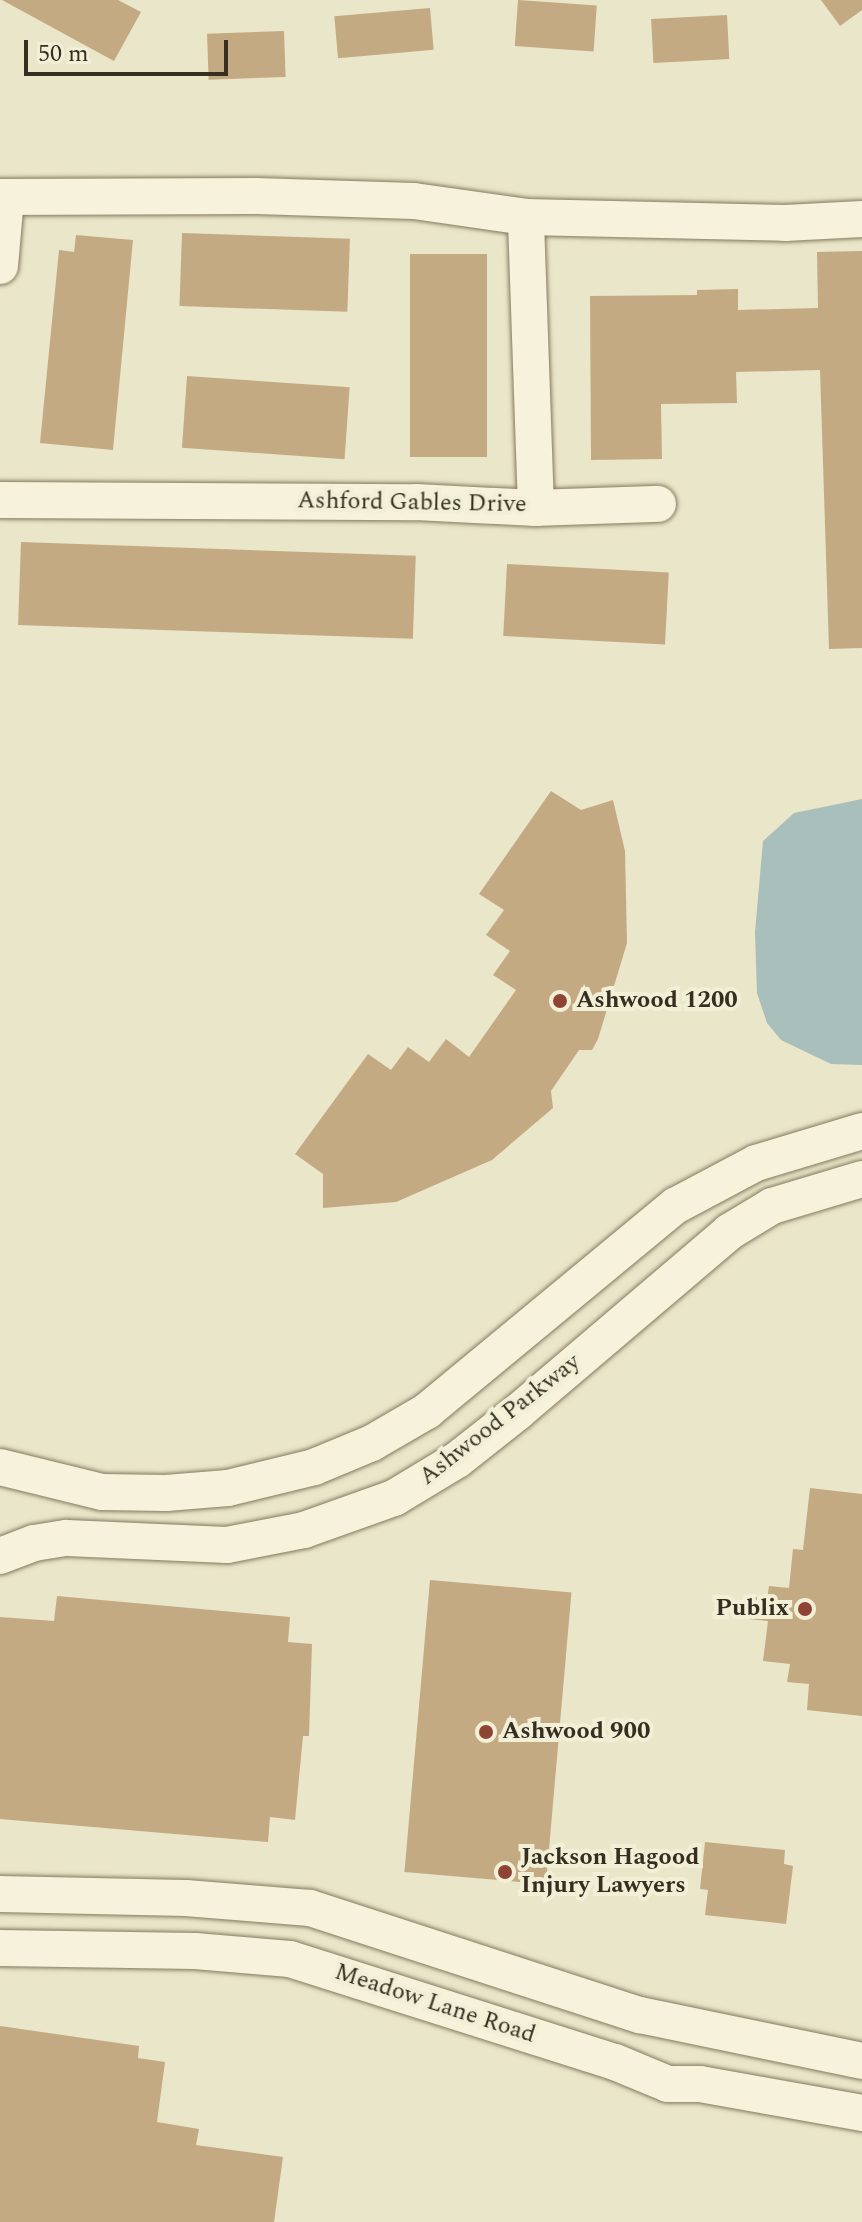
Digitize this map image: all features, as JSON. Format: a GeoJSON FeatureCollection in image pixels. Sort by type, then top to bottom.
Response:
{"type":"FeatureCollection","features":[{"type":"Feature","properties":{"kind":"street"},"geometry":{"type":"LineString","coordinates":[[0,266],[3,197],[414,201],[526,217],[785,223],[862,219]]}},
{"type":"Feature","properties":{"kind":"street","name":"Ashford Gables Drive"},"geometry":{"type":"LineString","coordinates":[[0,500],[416,502],[536,508],[526,217]]}},
{"type":"Feature","properties":{"kind":"street"},"geometry":{"type":"LineString","coordinates":[[536,508],[658,504]]}},
{"type":"Feature","properties":{"kind":"street"},"geometry":{"type":"LineString","coordinates":[[0,1467],[102,1492],[166,1493],[228,1488],[314,1467],[372,1443],[427,1411],[675,1206],[756,1163],[862,1131]]}},
{"type":"Feature","properties":{"kind":"street","name":"Ashwood Parkway"},"geometry":{"type":"LineString","coordinates":[[0,1556],[34,1543],[67,1538],[227,1545],[304,1530],[394,1498],[457,1460],[519,1411],[729,1232],[772,1206],[862,1179]]}},
{"type":"Feature","properties":{"kind":"street"},"geometry":{"type":"LineString","coordinates":[[0,1894],[186,1898],[310,1908],[640,2015],[862,2061]]}},
{"type":"Feature","properties":{"kind":"street","name":"Meadow Lane Road"},"geometry":{"type":"LineString","coordinates":[[0,1948],[195,1951],[290,1959],[615,2062],[668,2084],[700,2084],[862,2113]]}},
{"type":"Feature","properties":{"kind":"water"},"geometry":{"type":"Polygon","coordinates":[[[862,799],[862,1065],[831,1064],[781,1040],[767,1023],[757,993],[755,932],[763,841],[794,813],[862,799]]]}},
{"type":"Feature","properties":{"kind":"building"},"geometry":{"type":"Polygon","coordinates":[[[2,0],[118,0],[141,12],[114,61],[2,0]]]}},
{"type":"Feature","properties":{"kind":"building"},"geometry":{"type":"Polygon","coordinates":[[[518,0],[597,6],[594,51],[515,46],[518,0]]]}},
{"type":"Feature","properties":{"kind":"building"},"geometry":{"type":"Polygon","coordinates":[[[821,0],[862,0],[862,10],[840,26],[821,0]]]}},
{"type":"Feature","properties":{"kind":"building"},"geometry":{"type":"Polygon","coordinates":[[[430,8],[434,50],[338,58],[334,16],[430,8]]]}},
{"type":"Feature","properties":{"kind":"building"},"geometry":{"type":"Polygon","coordinates":[[[727,15],[729,59],[653,63],[651,19],[727,15]]]}},
{"type":"Feature","properties":{"kind":"building"},"geometry":{"type":"Polygon","coordinates":[[[284,31],[286,77],[209,80],[207,34],[284,31]]]}},
{"type":"Feature","properties":{"kind":"building"},"geometry":{"type":"Polygon","coordinates":[[[182,233],[350,239],[347,312],[179,306],[182,233]]]}},
{"type":"Feature","properties":{"kind":"building"},"geometry":{"type":"Polygon","coordinates":[[[76,235],[133,240],[113,450],[40,443],[59,250],[74,252],[76,235]]]}},
{"type":"Feature","properties":{"kind":"building"},"geometry":{"type":"Polygon","coordinates":[[[862,251],[862,648],[829,649],[820,370],[736,372],[737,403],[661,404],[662,459],[591,460],[590,296],[697,295],[697,290],[738,289],[738,310],[818,308],[817,252],[862,251]]]}},
{"type":"Feature","properties":{"kind":"building"},"geometry":{"type":"Polygon","coordinates":[[[410,254],[487,254],[487,457],[410,457],[410,254]]]}},
{"type":"Feature","properties":{"kind":"building"},"geometry":{"type":"Polygon","coordinates":[[[187,376],[350,387],[345,459],[182,448],[187,376]]]}},
{"type":"Feature","properties":{"kind":"building"},"geometry":{"type":"Polygon","coordinates":[[[21,542],[416,556],[413,639],[18,625],[21,542]]]}},
{"type":"Feature","properties":{"kind":"building"},"geometry":{"type":"Polygon","coordinates":[[[507,564],[669,572],[665,644],[503,636],[507,564]]]}},
{"type":"Feature","properties":{"kind":"building","name":"Ashwood 1200"},"geometry":{"type":"Polygon","coordinates":[[[551,791],[581,810],[613,800],[625,851],[627,943],[592,1050],[579,1050],[551,1091],[553,1108],[492,1160],[396,1202],[323,1208],[323,1174],[295,1154],[368,1054],[391,1070],[408,1047],[429,1062],[446,1039],[469,1057],[516,990],[493,975],[510,951],[486,935],[504,910],[479,894],[551,791]]]}},
{"type":"Feature","properties":{"kind":"building","name":"Publix"},"geometry":{"type":"Polygon","coordinates":[[[810,1488],[862,1494],[862,1716],[807,1710],[809,1684],[787,1682],[790,1664],[763,1661],[768,1621],[748,1619],[750,1596],[767,1599],[769,1586],[789,1588],[793,1549],[803,1550],[810,1488]]]}},
{"type":"Feature","properties":{"kind":"building","name":"Ashwood 900"},"geometry":{"type":"Polygon","coordinates":[[[430,1580],[571,1592],[546,1884],[404,1872],[430,1580]]]}},
{"type":"Feature","properties":{"kind":"building"},"geometry":{"type":"Polygon","coordinates":[[[57,1596],[290,1617],[288,1642],[312,1644],[309,1736],[303,1736],[295,1820],[270,1817],[268,1842],[0,1819],[0,1617],[54,1621],[57,1596]]]}},
{"type":"Feature","properties":{"kind":"building"},"geometry":{"type":"Polygon","coordinates":[[[705,1842],[785,1850],[784,1864],[793,1866],[786,1924],[705,1915],[708,1890],[700,1889],[705,1842]]]}},
{"type":"Feature","properties":{"kind":"building"},"geometry":{"type":"Polygon","coordinates":[[[0,2026],[139,2046],[138,2058],[165,2062],[157,2122],[199,2129],[196,2145],[283,2157],[274,2222],[0,2222],[0,2026]]]}},
{"type":"Feature","properties":{"kind":"place","name":"Ashwood 1200"},"geometry":{"type":"Point","coordinates":[560,1001]}},
{"type":"Feature","properties":{"kind":"place","name":"Publix"},"geometry":{"type":"Point","coordinates":[805,1609]}},
{"type":"Feature","properties":{"kind":"place","name":"Ashwood 900"},"geometry":{"type":"Point","coordinates":[486,1732]}},
{"type":"Feature","properties":{"kind":"place","name":"Jackson Hagood Injury Lawyers"},"geometry":{"type":"Point","coordinates":[505,1872]}}]}
